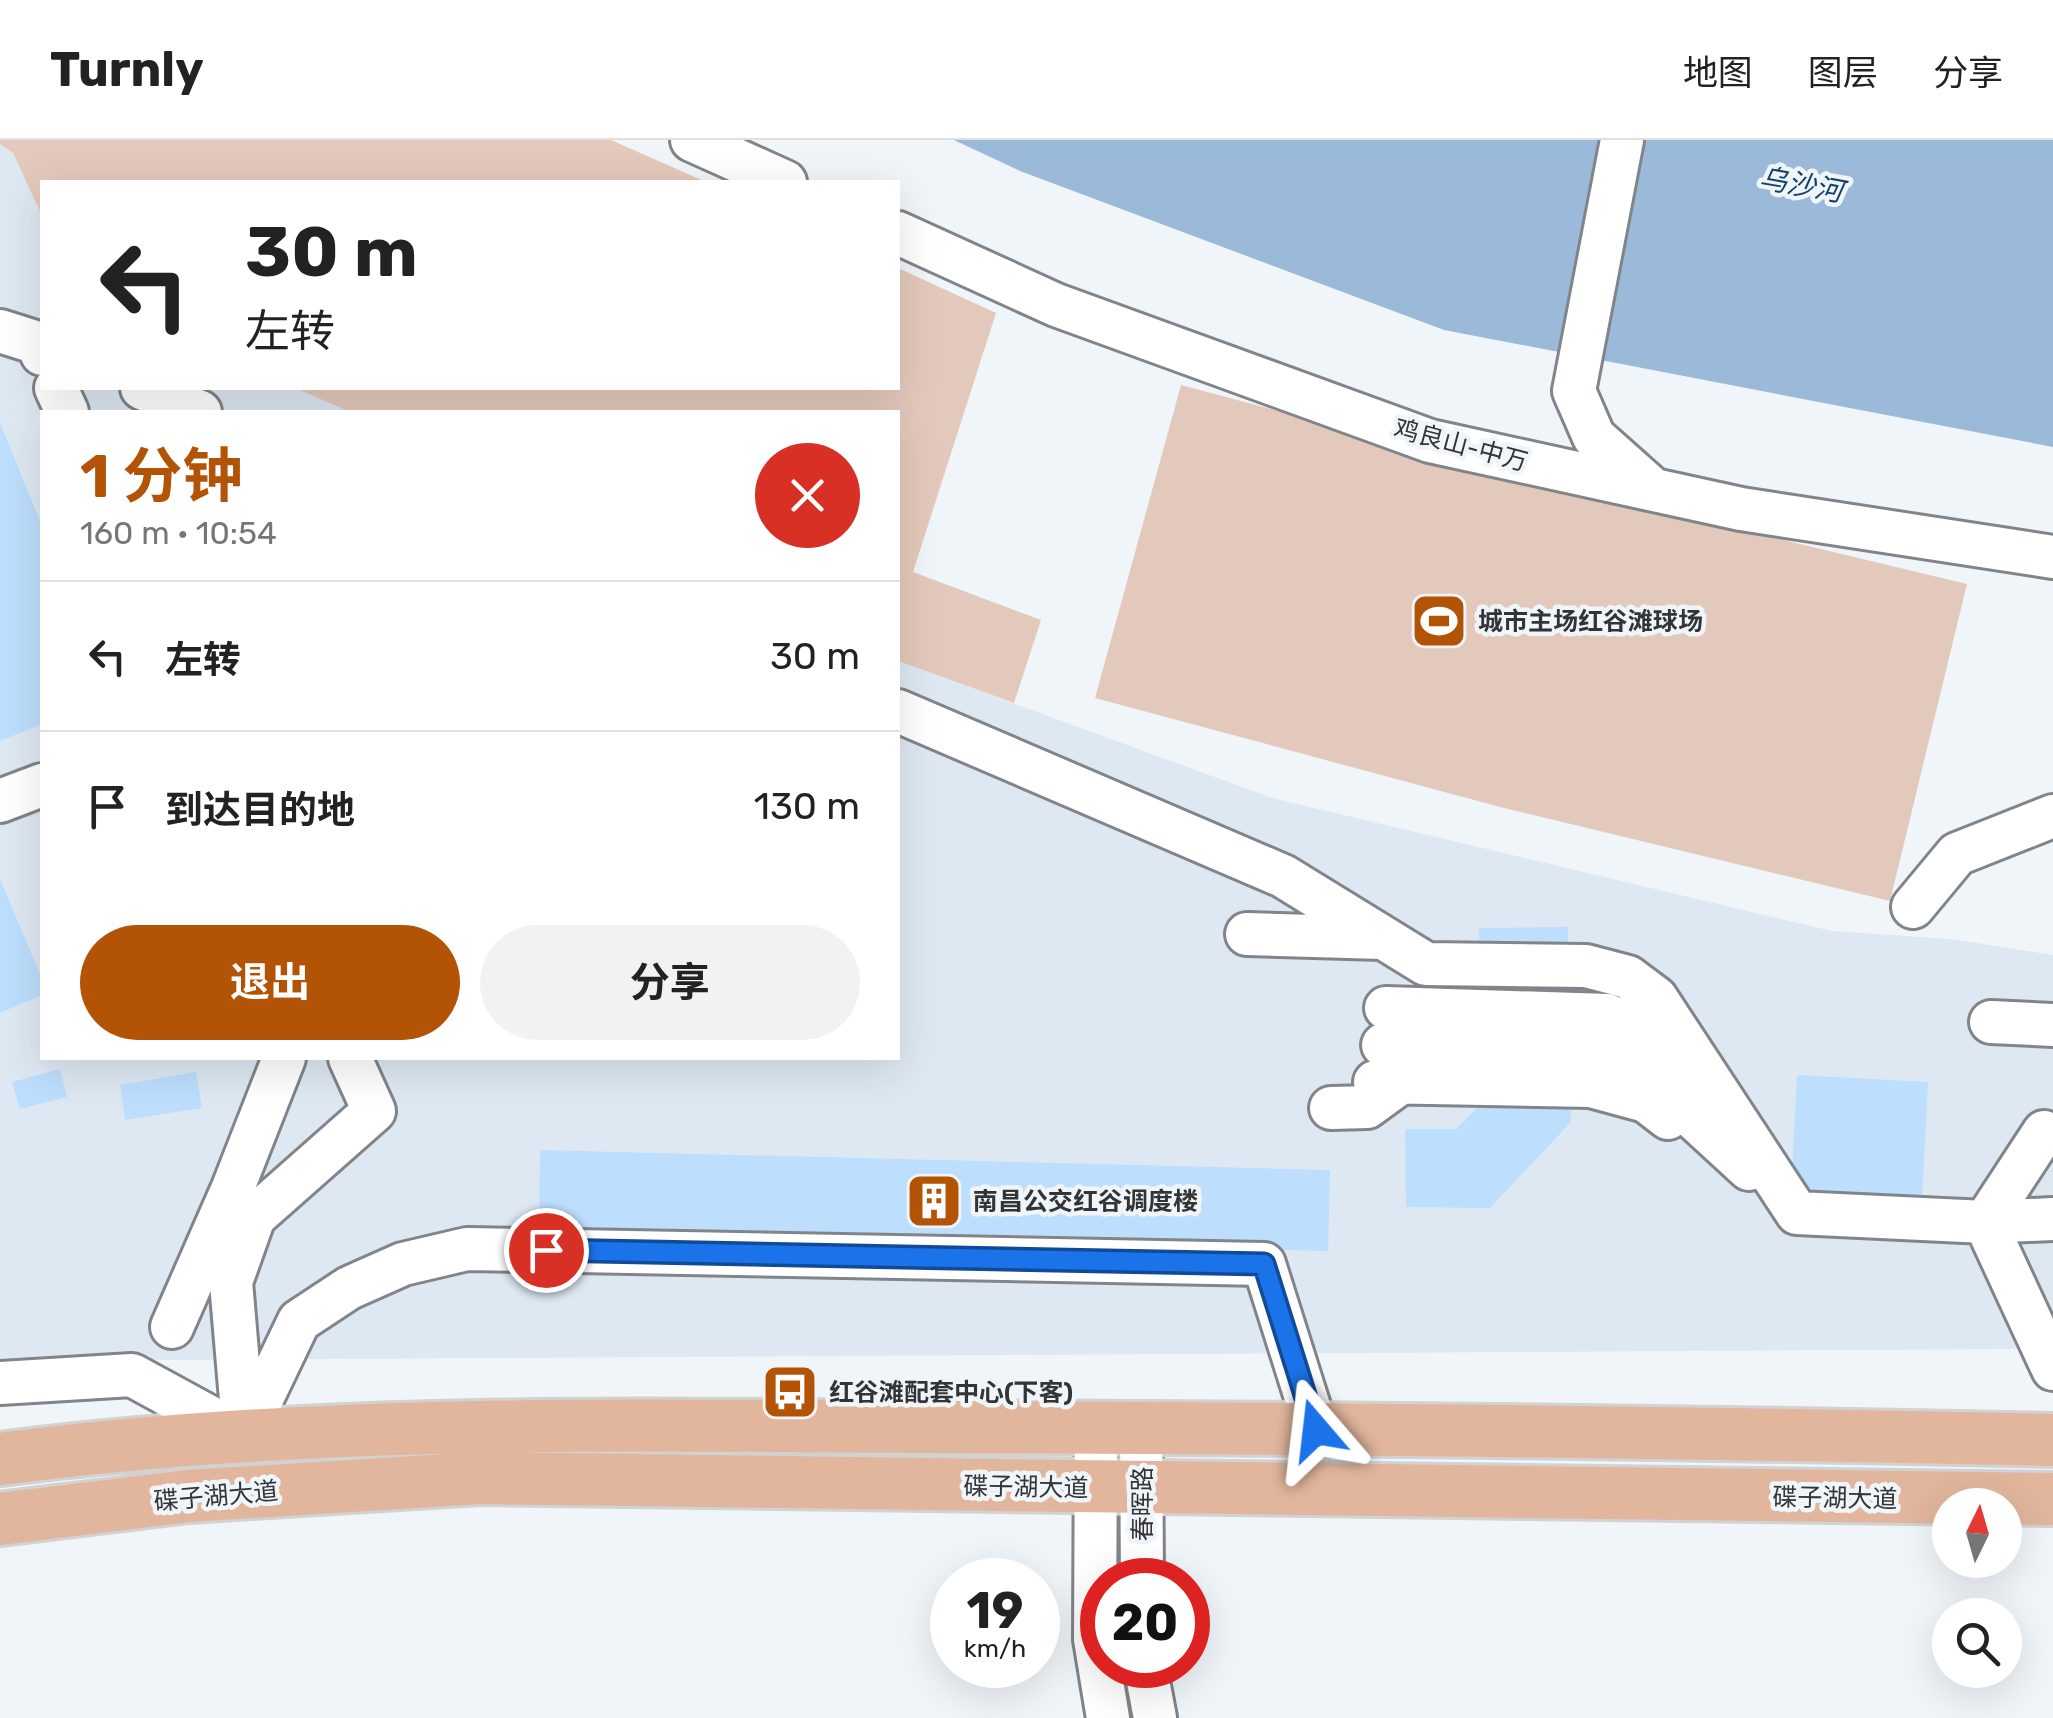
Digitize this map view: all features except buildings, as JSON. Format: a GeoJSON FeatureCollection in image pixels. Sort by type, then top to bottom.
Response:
{"type":"FeatureCollection","features":[{"type":"Feature","properties":{"kind":"main road"},"geometry":{"type":"LineString","coordinates":[[0,1459],[244,1436],[508,1424],[2053,1440]]}},
{"type":"Feature","properties":{"kind":"main road","name":"碟子湖大道"},"geometry":{"type":"LineString","coordinates":[[0,1519],[188,1496],[480,1478],[2053,1500]]}},
{"type":"Feature","properties":{"kind":"street"},"geometry":{"type":"LineString","coordinates":[[692,140],[781,180]]}},
{"type":"Feature","properties":{"kind":"street"},"geometry":{"type":"LineString","coordinates":[[1622,140],[1574,391],[1594,438],[1654,490]]}},
{"type":"Feature","properties":{"kind":"street","name":"鸡良山-中万"},"geometry":{"type":"LineString","coordinates":[[900,234],[1056,305],[1430,442],[1742,509],[2053,557]]}},
{"type":"Feature","properties":{"kind":"street"},"geometry":{"type":"LineString","coordinates":[[147,390],[195,410]]}},
{"type":"Feature","properties":{"kind":"street"},"geometry":{"type":"LineString","coordinates":[[900,712],[1283,876],[1426,964],[1586,966],[1628,978],[1656,998],[1797,1213]]}},
{"type":"Feature","properties":{"kind":"street"},"geometry":{"type":"LineString","coordinates":[[0,801],[40,786]]}},
{"type":"Feature","properties":{"kind":"street"},"geometry":{"type":"LineString","coordinates":[[1912,907],[1957,854],[2053,816]]}},
{"type":"Feature","properties":{"kind":"street"},"geometry":{"type":"LineString","coordinates":[[1247,934],[1383,938]]}},
{"type":"Feature","properties":{"kind":"street"},"geometry":{"type":"LineString","coordinates":[[1386,1054],[1607,1015],[1634,1027],[1797,1213]]}},
{"type":"Feature","properties":{"kind":"street"},"geometry":{"type":"LineString","coordinates":[[1991,1022],[2053,1026]]}},
{"type":"Feature","properties":{"kind":"street"},"geometry":{"type":"LineString","coordinates":[[1386,1054],[1592,1086],[1646,1101],[1797,1213],[1985,1222],[2053,1219]]}},
{"type":"Feature","properties":{"kind":"street"},"geometry":{"type":"LineString","coordinates":[[1331,1108],[1367,1107],[1386,1054]]}},
{"type":"Feature","properties":{"kind":"street"},"geometry":{"type":"LineString","coordinates":[[172,1328],[283,1060]]}},
{"type":"Feature","properties":{"kind":"street"},"geometry":{"type":"LineString","coordinates":[[244,1436],[230,1282],[254,1217],[374,1111],[351,1060]]}},
{"type":"Feature","properties":{"kind":"street"},"geometry":{"type":"LineString","coordinates":[[1985,1222],[2044,1132]]}},
{"type":"Feature","properties":{"kind":"street"},"geometry":{"type":"LineString","coordinates":[[1985,1222],[2053,1369]]}},
{"type":"Feature","properties":{"kind":"street"},"geometry":{"type":"LineString","coordinates":[[244,1436],[299,1322],[349,1288],[403,1264],[467,1249],[1264,1264],[1316,1430]]}},
{"type":"Feature","properties":{"kind":"street"},"geometry":{"type":"LineString","coordinates":[[0,1383],[132,1375],[244,1436]]}},
{"type":"Feature","properties":{"kind":"street","name":"春晖路"},"geometry":{"type":"LineString","coordinates":[[1108,1718],[1095,1638],[1118,1488],[1119,1428]]}},
{"type":"Feature","properties":{"kind":"street","name":"春晖路"},"geometry":{"type":"LineString","coordinates":[[1118,1488],[1136,1558]]}},
{"type":"Feature","properties":{"kind":"street"},"geometry":{"type":"LineString","coordinates":[[1149,1688],[1155,1718]]}},
{"type":"Feature","properties":{"kind":"shaded area"},"geometry":{"type":"Polygon","coordinates":[[[0,140],[611,140],[701,180],[40,180],[40,212],[13,153],[0,140]]]}},
{"type":"Feature","properties":{"kind":"shaded area"},"geometry":{"type":"Polygon","coordinates":[[[0,144],[13,153],[40,212],[40,390],[300,390],[345,410],[40,410],[40,1060],[900,1060],[900,662],[1272,798],[1832,931],[1951,939],[2053,955],[2053,1346],[0,1361],[0,144]]]}},
{"type":"Feature","properties":{"kind":"shaded area"},"geometry":{"type":"Polygon","coordinates":[[[900,269],[996,313],[913,572],[1041,620],[1014,703],[900,662],[900,410],[345,410],[300,390],[900,390],[900,269]]]}},
{"type":"Feature","properties":{"kind":"shaded area"},"geometry":{"type":"Polygon","coordinates":[[[1181,385],[1583,492],[1967,584],[1890,901],[1504,808],[1095,698],[1181,385]]]}},
{"type":"Feature","properties":{"kind":"water","name":"乌沙河"},"geometry":{"type":"Polygon","coordinates":[[[954,140],[2053,140],[2053,447],[1444,330],[1020,171],[954,140]]]}},
{"type":"Feature","properties":{"kind":"place","name":"城市主场红谷滩球场"},"geometry":{"type":"Point","coordinates":[1439,621]}},
{"type":"Feature","properties":{"kind":"place","name":"南昌公交红谷调度楼"},"geometry":{"type":"Point","coordinates":[934,1201]}},
{"type":"Feature","properties":{"kind":"place","name":"红谷滩配套中心(下客)"},"geometry":{"type":"Point","coordinates":[790,1392]}},
{"type":"Feature","properties":{"kind":"route"},"geometry":{"type":"LineString","coordinates":[[546,1250],[1264,1264],[1316,1430]]}}]}
